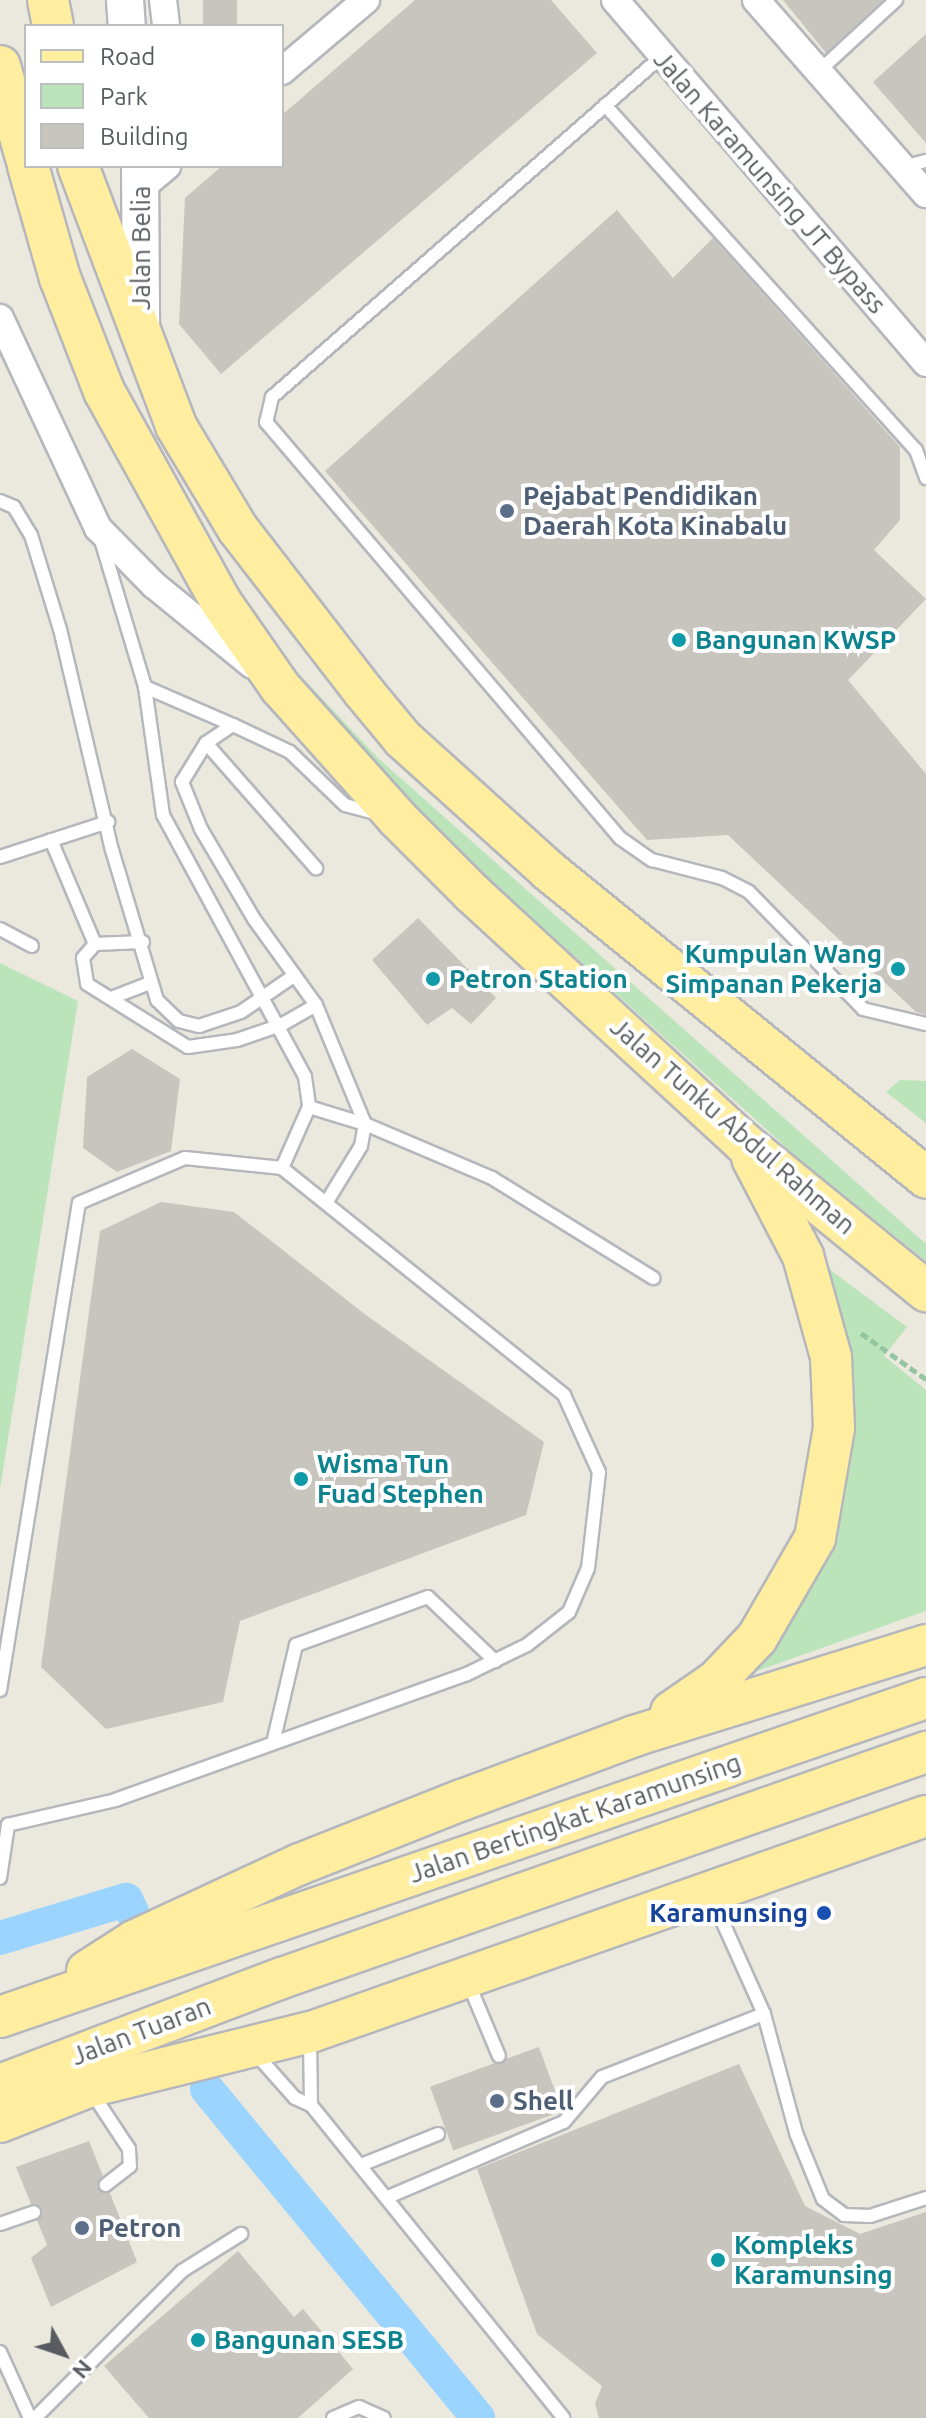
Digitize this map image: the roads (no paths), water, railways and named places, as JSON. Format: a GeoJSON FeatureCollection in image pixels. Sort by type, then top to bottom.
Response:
{"type":"FeatureCollection","features":[{"type":"Feature","properties":{"kind":"main road"},"geometry":{"type":"LineString","coordinates":[[48,0],[53,24]]}},
{"type":"Feature","properties":{"kind":"main road"},"geometry":{"type":"LineString","coordinates":[[0,66],[24,151]]}},
{"type":"Feature","properties":{"kind":"main road","name":"Jalan Tunku Abdul Rahman"},"geometry":{"type":"LineString","coordinates":[[29,168],[60,278],[104,391],[221,602],[280,687],[397,818],[744,1143],[926,1291]]}},
{"type":"Feature","properties":{"kind":"main road"},"geometry":{"type":"LineString","coordinates":[[79,168],[176,426],[238,529],[403,739],[549,871],[926,1177]]}},
{"type":"Feature","properties":{"kind":"main road"},"geometry":{"type":"LineString","coordinates":[[634,1736],[716,1681],[757,1638],[815,1538],[834,1428],[831,1357],[803,1256],[744,1143]]}},
{"type":"Feature","properties":{"kind":"main road"},"geometry":{"type":"LineString","coordinates":[[16,2011],[134,1941],[300,1864],[634,1736],[926,1645]]}},
{"type":"Feature","properties":{"kind":"main road","name":"Jalan Bertingkat Karamunsing"},"geometry":{"type":"LineString","coordinates":[[16,2011],[225,1942],[926,1698]]}},
{"type":"Feature","properties":{"kind":"main road","name":"Jalan Bertingkat Karamunsing"},"geometry":{"type":"LineString","coordinates":[[282,1978],[926,1752]]}},
{"type":"Feature","properties":{"kind":"main road"},"geometry":{"type":"LineString","coordinates":[[0,2122],[88,2087],[311,2032],[710,1895],[926,1816]]}},
{"type":"Feature","properties":{"kind":"main road","name":"Jalan Tuaran"},"geometry":{"type":"LineString","coordinates":[[0,2085],[282,1978]]}},
{"type":"Feature","properties":{"kind":"street"},"geometry":{"type":"LineString","coordinates":[[125,0],[127,24]]}},
{"type":"Feature","properties":{"kind":"street"},"geometry":{"type":"LineString","coordinates":[[163,0],[166,24]]}},
{"type":"Feature","properties":{"kind":"street"},"geometry":{"type":"LineString","coordinates":[[284,69],[366,0]]}},
{"type":"Feature","properties":{"kind":"street","name":"Jalan Karamunsing JT Bypass"},"geometry":{"type":"LineString","coordinates":[[615,0],[926,363]]}},
{"type":"Feature","properties":{"kind":"street"},"geometry":{"type":"LineString","coordinates":[[756,0],[819,71],[914,164],[926,194]]}},
{"type":"Feature","properties":{"kind":"street","name":"Jalan Belia"},"geometry":{"type":"LineString","coordinates":[[141,330],[150,173]]}},
{"type":"Feature","properties":{"kind":"street"},"geometry":{"type":"LineString","coordinates":[[0,318],[98,528],[154,585],[280,687]]}},
{"type":"Feature","properties":{"kind":"lane"},"geometry":{"type":"LineString","coordinates":[[819,71],[896,0]]}},
{"type":"Feature","properties":{"kind":"lane"},"geometry":{"type":"LineString","coordinates":[[662,56],[272,397],[266,422],[620,838],[652,860],[722,878],[749,892],[863,1009],[926,1024]]}},
{"type":"Feature","properties":{"kind":"lane"},"geometry":{"type":"LineString","coordinates":[[605,105],[916,450],[926,478]]}},
{"type":"Feature","properties":{"kind":"lane"},"geometry":{"type":"LineString","coordinates":[[0,501],[14,507],[31,535],[60,629],[108,822],[143,942],[148,984],[179,1021],[199,1026],[241,1012],[295,975]]}},
{"type":"Feature","properties":{"kind":"lane"},"geometry":{"type":"LineString","coordinates":[[98,528],[145,687],[163,815],[281,1025],[305,1077],[309,1107],[282,1168]]}},
{"type":"Feature","properties":{"kind":"lane"},"geometry":{"type":"LineString","coordinates":[[145,687],[290,752],[345,805],[397,818]]}},
{"type":"Feature","properties":{"kind":"lane"},"geometry":{"type":"LineString","coordinates":[[233,725],[206,743],[182,782],[201,829],[254,919],[316,1005],[365,1124],[361,1146],[326,1203]]}},
{"type":"Feature","properties":{"kind":"lane"},"geometry":{"type":"LineString","coordinates":[[206,743],[316,868]]}},
{"type":"Feature","properties":{"kind":"lane"},"geometry":{"type":"LineString","coordinates":[[0,857],[108,822]]}},
{"type":"Feature","properties":{"kind":"lane"},"geometry":{"type":"LineString","coordinates":[[51,840],[95,944]]}},
{"type":"Feature","properties":{"kind":"lane"},"geometry":{"type":"LineString","coordinates":[[0,929],[32,946]]}},
{"type":"Feature","properties":{"kind":"lane"},"geometry":{"type":"LineString","coordinates":[[143,942],[95,944],[83,958],[82,973],[87,984],[188,1047],[202,1049],[281,1025],[316,1005]]}},
{"type":"Feature","properties":{"kind":"lane"},"geometry":{"type":"LineString","coordinates":[[111,998],[148,984]]}},
{"type":"Feature","properties":{"kind":"lane"},"geometry":{"type":"LineString","coordinates":[[309,1107],[365,1124],[492,1178],[653,1278]]}},
{"type":"Feature","properties":{"kind":"lane"},"geometry":{"type":"LineString","coordinates":[[0,1690],[79,1203],[185,1158],[282,1168],[564,1395],[599,1472],[588,1568],[569,1612],[527,1645],[495,1661],[116,1800],[4,1822],[0,1878]]}},
{"type":"Feature","properties":{"kind":"lane"},"geometry":{"type":"LineString","coordinates":[[273,1743],[296,1645],[428,1597],[495,1661]]}},
{"type":"Feature","properties":{"kind":"lane"},"geometry":{"type":"LineString","coordinates":[[710,1895],[764,2014],[796,2133],[823,2199],[844,2215],[870,2216],[926,2198]]}},
{"type":"Feature","properties":{"kind":"lane"},"geometry":{"type":"LineString","coordinates":[[466,1979],[499,2056]]}},
{"type":"Feature","properties":{"kind":"lane"},"geometry":{"type":"LineString","coordinates":[[388,2197],[564,2122],[602,2077],[764,2014]]}},
{"type":"Feature","properties":{"kind":"lane"},"geometry":{"type":"LineString","coordinates":[[311,2032],[311,2105]]}},
{"type":"Feature","properties":{"kind":"lane"},"geometry":{"type":"LineString","coordinates":[[251,2048],[295,2098],[311,2105],[564,2418]]}},
{"type":"Feature","properties":{"kind":"lane"},"geometry":{"type":"LineString","coordinates":[[88,2087],[129,2149],[130,2166],[106,2185]]}},
{"type":"Feature","properties":{"kind":"lane"},"geometry":{"type":"LineString","coordinates":[[361,2165],[438,2134]]}},
{"type":"Feature","properties":{"kind":"lane"},"geometry":{"type":"LineString","coordinates":[[0,2224],[34,2212]]}},
{"type":"Feature","properties":{"kind":"lane"},"geometry":{"type":"LineString","coordinates":[[0,2352],[33,2418],[182,2271],[241,2234]]}},
{"type":"Feature","properties":{"kind":"lane"},"geometry":{"type":"LineString","coordinates":[[333,2418],[359,2407],[384,2418]]}},
{"type":"Feature","properties":{"kind":"waterway"},"geometry":{"type":"LineString","coordinates":[[0,1938],[126,1900],[132,1912]]}},
{"type":"Feature","properties":{"kind":"waterway"},"geometry":{"type":"LineString","coordinates":[[207,2089],[478,2418]]}},
{"type":"Feature","properties":{"kind":"place","name":"Pejabat Pendidikan Daerah Kota Kinabalu"},"geometry":{"type":"Point","coordinates":[507,511]}},
{"type":"Feature","properties":{"kind":"place","name":"Bangunan KWSP"},"geometry":{"type":"Point","coordinates":[679,640]}},
{"type":"Feature","properties":{"kind":"place","name":"Kumpulan Wang Simpanan Pekerja"},"geometry":{"type":"Point","coordinates":[898,969]}},
{"type":"Feature","properties":{"kind":"place","name":"Petron Station"},"geometry":{"type":"Point","coordinates":[433,979]}},
{"type":"Feature","properties":{"kind":"place","name":"Wisma Tun Fuad Stephen"},"geometry":{"type":"Point","coordinates":[301,1479]}},
{"type":"Feature","properties":{"kind":"place","name":"Karamunsing"},"geometry":{"type":"Point","coordinates":[824,1913]}},
{"type":"Feature","properties":{"kind":"place","name":"Shell"},"geometry":{"type":"Point","coordinates":[497,2101]}},
{"type":"Feature","properties":{"kind":"place","name":"Petron"},"geometry":{"type":"Point","coordinates":[82,2228]}},
{"type":"Feature","properties":{"kind":"place","name":"Kompleks Karamunsing"},"geometry":{"type":"Point","coordinates":[718,2260]}},
{"type":"Feature","properties":{"kind":"place","name":"Bangunan SESB"},"geometry":{"type":"Point","coordinates":[198,2340]}}]}
